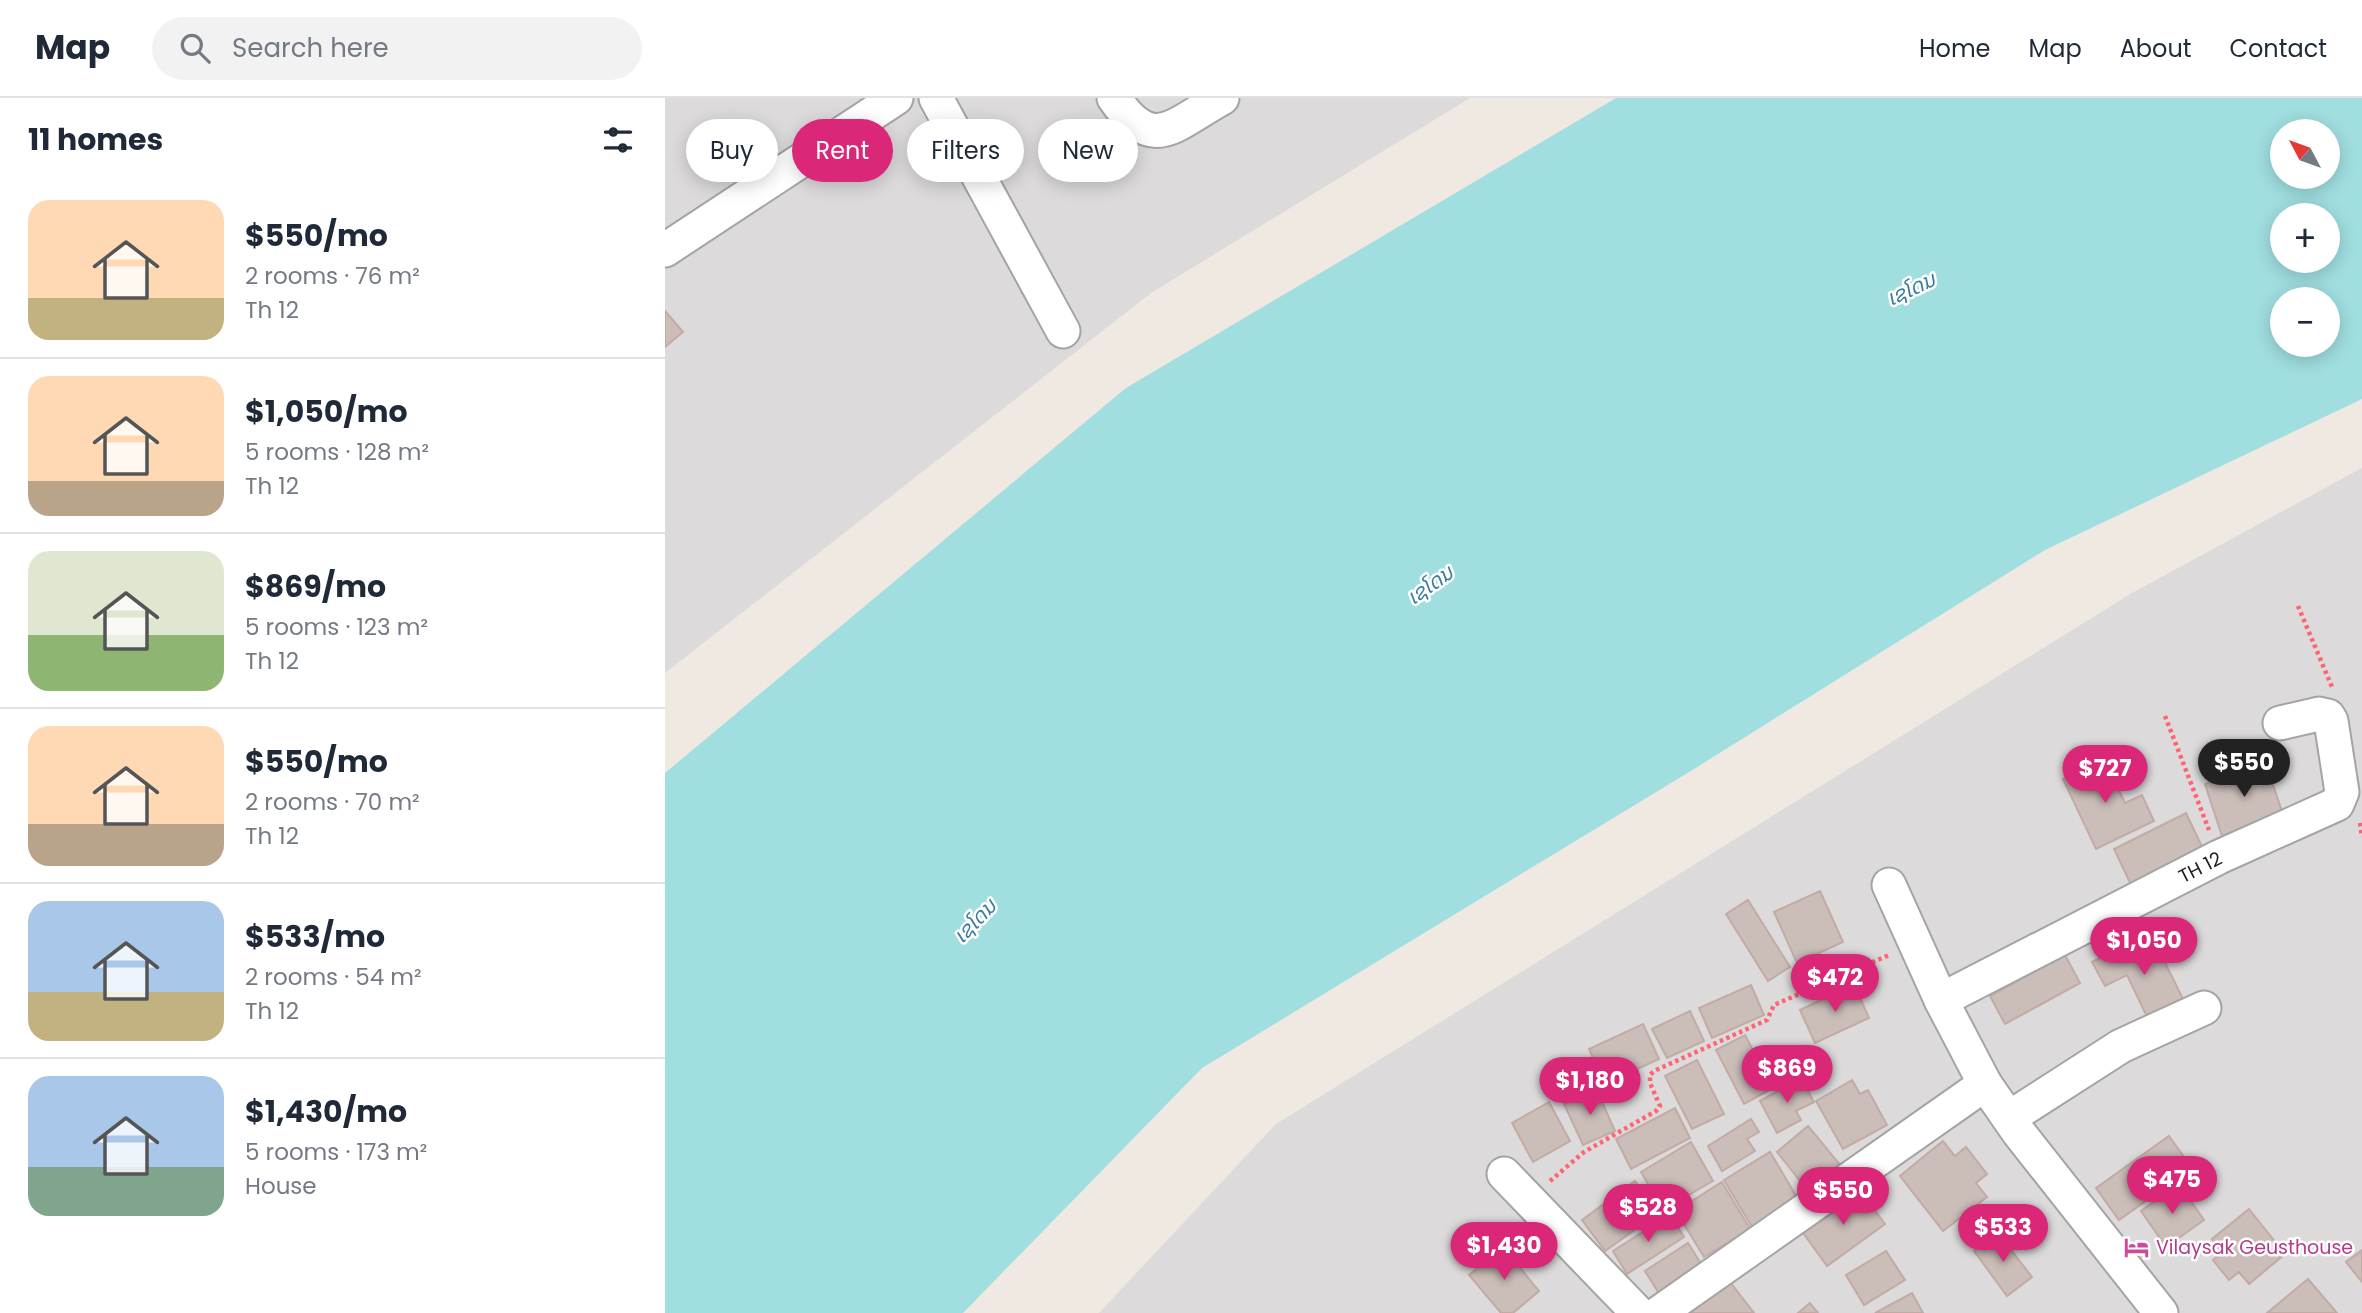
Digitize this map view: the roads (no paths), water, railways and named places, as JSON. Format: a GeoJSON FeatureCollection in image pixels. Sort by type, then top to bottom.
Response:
{"type":"FeatureCollection","features":[{"type":"Feature","properties":{"kind":"street"},"geometry":{"type":"LineString","coordinates":[[665,250],[896,98]]}},
{"type":"Feature","properties":{"kind":"street"},"geometry":{"type":"LineString","coordinates":[[936,98],[1063,331]]}},
{"type":"Feature","properties":{"kind":"street"},"geometry":{"type":"LineString","coordinates":[[1114,98],[1129,119],[1143,129],[1161,132],[1221,98]]}},
{"type":"Feature","properties":{"kind":"street","name":"TH 12"},"geometry":{"type":"LineString","coordinates":[[1941,999],[2219,857],[2337,804],[2342,792],[2328,716],[2319,714],[2280,723]]}},
{"type":"Feature","properties":{"kind":"street"},"geometry":{"type":"LineString","coordinates":[[1889,885],[1941,999],[1985,1084],[2161,1313]]}},
{"type":"Feature","properties":{"kind":"street"},"geometry":{"type":"LineString","coordinates":[[2009,1118],[2121,1046],[2204,1008]]}},
{"type":"Feature","properties":{"kind":"street"},"geometry":{"type":"LineString","coordinates":[[1659,1313],[1985,1084]]}},
{"type":"Feature","properties":{"kind":"street"},"geometry":{"type":"LineString","coordinates":[[1504,1174],[1638,1313]]}},
{"type":"Feature","properties":{"kind":"water","name":"ເຊໂດນ"},"geometry":{"type":"Polygon","coordinates":[[[1616,98],[2362,98],[2362,399],[2045,550],[1694,769],[1202,1068],[963,1313],[665,1313],[665,773],[1126,388],[1616,98]]]}},
{"type":"Feature","properties":{"kind":"place","name":"Vilaysak Geusthouse"},"geometry":{"type":"Point","coordinates":[2136,1247]}}]}
